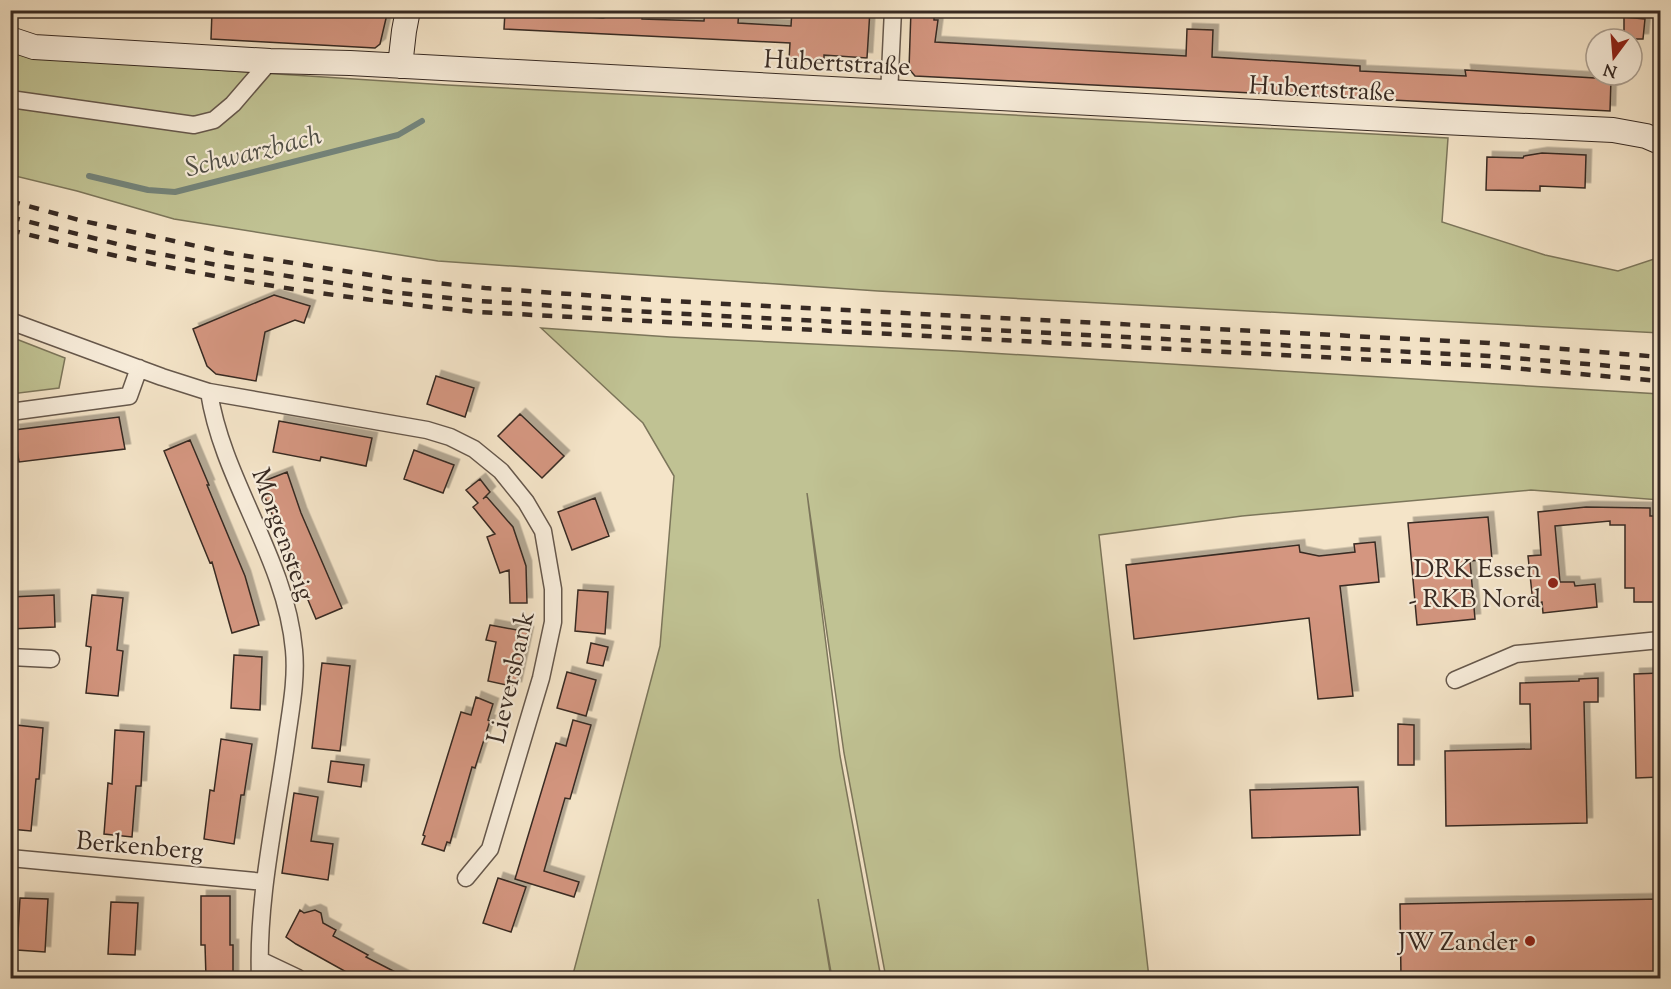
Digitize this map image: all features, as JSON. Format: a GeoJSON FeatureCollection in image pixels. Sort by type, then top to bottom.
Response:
{"type":"FeatureCollection","features":[{"type":"Feature","properties":{"kind":"street"},"geometry":{"type":"LineString","coordinates":[[400,66],[408,10]]}},
{"type":"Feature","properties":{"kind":"street"},"geometry":{"type":"LineString","coordinates":[[889,94],[892,10]]}},
{"type":"Feature","properties":{"kind":"street","name":"Hubertstraße"},"geometry":{"type":"LineString","coordinates":[[10,39],[21,44],[45,48],[270,61],[1595,129],[1631,132],[1660,142]]}},
{"type":"Feature","properties":{"kind":"street"},"geometry":{"type":"LineString","coordinates":[[10,99],[194,125],[214,120],[233,104],[270,61]]}},
{"type":"Feature","properties":{"kind":"street"},"geometry":{"type":"LineString","coordinates":[[10,321],[209,392]]}},
{"type":"Feature","properties":{"kind":"street"},"geometry":{"type":"LineString","coordinates":[[10,412],[129,396],[138,368]]}},
{"type":"Feature","properties":{"kind":"street","name":"Lieversbank"},"geometry":{"type":"LineString","coordinates":[[209,392],[427,430],[450,437],[474,449],[501,471],[526,502],[543,531],[553,589],[553,622],[548,649],[490,849],[466,878]]}},
{"type":"Feature","properties":{"kind":"street","name":"Morgensteig"},"geometry":{"type":"LineString","coordinates":[[209,392],[214,421],[278,580],[294,649],[293,693],[260,921],[260,978]]}},
{"type":"Feature","properties":{"kind":"street"},"geometry":{"type":"LineString","coordinates":[[1455,680],[1516,654],[1660,640]]}},
{"type":"Feature","properties":{"kind":"street"},"geometry":{"type":"LineString","coordinates":[[10,657],[51,659]]}},
{"type":"Feature","properties":{"kind":"street","name":"Berkenberg"},"geometry":{"type":"LineString","coordinates":[[10,858],[265,882]]}},
{"type":"Feature","properties":{"kind":"street"},"geometry":{"type":"LineString","coordinates":[[260,960],[298,978]]}},
{"type":"Feature","properties":{"kind":"green space"},"geometry":{"type":"Polygon","coordinates":[[[10,45],[31,58],[447,85],[1448,138],[1442,222],[1545,255],[1618,271],[1660,257],[1660,333],[878,291],[438,261],[174,219],[11,175],[10,45]]]}},
{"type":"Feature","properties":{"kind":"green space"},"geometry":{"type":"Polygon","coordinates":[[[541,328],[1660,394],[1660,500],[1531,490],[1242,516],[1099,535],[1149,978],[886,978],[844,753],[807,493],[840,756],[881,978],[832,978],[818,899],[831,978],[572,978],[660,646],[674,476],[643,423],[541,328]]]}},
{"type":"Feature","properties":{"kind":"green space"},"geometry":{"type":"Polygon","coordinates":[[[11,337],[65,358],[59,388],[11,394],[11,337]]]}},
{"type":"Feature","properties":{"kind":"building"},"geometry":{"type":"Polygon","coordinates":[[[352,10],[388,10],[380,44],[375,48],[211,39],[212,11],[351,15],[352,10]]]}},
{"type":"Feature","properties":{"kind":"building"},"geometry":{"type":"Polygon","coordinates":[[[511,10],[544,10],[544,14],[603,18],[607,17],[607,10],[642,10],[642,19],[704,21],[705,10],[739,10],[738,23],[791,26],[792,10],[870,10],[867,58],[824,55],[824,62],[789,60],[790,43],[504,29],[505,12],[511,12],[511,10]]]}},
{"type":"Feature","properties":{"kind":"building"},"geometry":{"type":"Polygon","coordinates":[[[911,10],[934,10],[934,20],[938,20],[935,42],[1186,56],[1187,29],[1213,30],[1212,57],[1360,66],[1360,71],[1466,76],[1465,70],[1584,77],[1584,87],[1611,87],[1610,111],[915,76],[909,69],[911,10]]]}},
{"type":"Feature","properties":{"kind":"building"},"geometry":{"type":"Polygon","coordinates":[[[1624,17],[1645,19],[1644,29],[1644,27],[1624,27],[1624,17]]]}},
{"type":"Feature","properties":{"kind":"building"},"geometry":{"type":"Polygon","coordinates":[[[1542,153],[1586,155],[1585,188],[1540,186],[1540,191],[1486,190],[1487,157],[1523,158],[1542,153]]]}},
{"type":"Feature","properties":{"kind":"building"},"geometry":{"type":"Polygon","coordinates":[[[274,295],[310,306],[304,323],[295,320],[265,332],[256,381],[216,374],[207,366],[193,329],[274,295]]]}},
{"type":"Feature","properties":{"kind":"building"},"geometry":{"type":"Polygon","coordinates":[[[436,376],[474,388],[465,417],[427,404],[436,376]]]}},
{"type":"Feature","properties":{"kind":"building"},"geometry":{"type":"Polygon","coordinates":[[[520,414],[564,456],[542,478],[498,436],[520,414]]]}},
{"type":"Feature","properties":{"kind":"building"},"geometry":{"type":"Polygon","coordinates":[[[119,417],[125,449],[19,462],[14,430],[119,417]]]}},
{"type":"Feature","properties":{"kind":"building"},"geometry":{"type":"Polygon","coordinates":[[[279,421],[372,438],[366,466],[321,457],[320,461],[273,452],[279,421]]]}},
{"type":"Feature","properties":{"kind":"building"},"geometry":{"type":"Polygon","coordinates":[[[190,440],[245,576],[259,625],[232,633],[212,562],[210,563],[164,451],[190,440]]]}},
{"type":"Feature","properties":{"kind":"building"},"geometry":{"type":"Polygon","coordinates":[[[414,450],[454,465],[443,493],[404,479],[414,450]]]}},
{"type":"Feature","properties":{"kind":"building"},"geometry":{"type":"Polygon","coordinates":[[[287,472],[301,513],[342,608],[316,619],[259,483],[287,472]]]}},
{"type":"Feature","properties":{"kind":"building"},"geometry":{"type":"Polygon","coordinates":[[[480,479],[490,492],[486,496],[513,527],[526,566],[527,603],[510,603],[509,570],[500,573],[487,537],[495,534],[473,507],[478,503],[466,490],[480,479]]]}},
{"type":"Feature","properties":{"kind":"building"},"geometry":{"type":"Polygon","coordinates":[[[595,498],[609,536],[572,550],[558,512],[595,498]]]}},
{"type":"Feature","properties":{"kind":"building"},"geometry":{"type":"Polygon","coordinates":[[[1586,507],[1650,508],[1650,516],[1660,516],[1660,602],[1634,602],[1634,588],[1625,588],[1625,525],[1610,525],[1610,521],[1555,526],[1560,582],[1574,582],[1575,586],[1595,584],[1597,607],[1543,613],[1542,602],[1533,603],[1528,556],[1541,555],[1538,512],[1586,507]]]}},
{"type":"Feature","properties":{"kind":"building"},"geometry":{"type":"Polygon","coordinates":[[[1488,517],[1492,559],[1470,561],[1475,619],[1417,625],[1408,523],[1488,517]]]}},
{"type":"Feature","properties":{"kind":"building"},"geometry":{"type":"Polygon","coordinates":[[[1375,542],[1379,582],[1340,586],[1353,696],[1318,699],[1309,618],[1134,639],[1126,565],[1299,545],[1300,552],[1319,556],[1355,552],[1354,544],[1375,542]]]}},
{"type":"Feature","properties":{"kind":"building"},"geometry":{"type":"Polygon","coordinates":[[[578,590],[608,592],[605,634],[575,631],[578,590]]]}},
{"type":"Feature","properties":{"kind":"building"},"geometry":{"type":"Polygon","coordinates":[[[54,595],[55,627],[10,629],[10,597],[54,595]]]}},
{"type":"Feature","properties":{"kind":"building"},"geometry":{"type":"Polygon","coordinates":[[[92,595],[123,598],[117,650],[123,651],[118,696],[86,693],[91,647],[86,646],[92,595]]]}},
{"type":"Feature","properties":{"kind":"building"},"geometry":{"type":"Polygon","coordinates":[[[490,625],[528,632],[516,687],[488,681],[496,642],[486,640],[490,625]]]}},
{"type":"Feature","properties":{"kind":"building"},"geometry":{"type":"Polygon","coordinates":[[[591,643],[608,647],[603,666],[587,663],[591,643]]]}},
{"type":"Feature","properties":{"kind":"building"},"geometry":{"type":"Polygon","coordinates":[[[234,655],[262,657],[260,710],[231,708],[234,655]]]}},
{"type":"Feature","properties":{"kind":"building"},"geometry":{"type":"Polygon","coordinates":[[[322,663],[350,666],[340,751],[312,748],[322,663]]]}},
{"type":"Feature","properties":{"kind":"building"},"geometry":{"type":"Polygon","coordinates":[[[567,672],[596,680],[586,716],[557,708],[567,672]]]}},
{"type":"Feature","properties":{"kind":"building"},"geometry":{"type":"Polygon","coordinates":[[[1660,673],[1660,777],[1636,778],[1634,674],[1660,673]]]}},
{"type":"Feature","properties":{"kind":"building"},"geometry":{"type":"Polygon","coordinates":[[[1598,678],[1598,702],[1584,702],[1587,823],[1446,826],[1445,751],[1531,749],[1530,704],[1520,704],[1520,683],[1598,678]]]}},
{"type":"Feature","properties":{"kind":"building"},"geometry":{"type":"Polygon","coordinates":[[[476,697],[493,704],[488,720],[490,721],[475,768],[472,767],[450,843],[447,842],[444,851],[422,844],[425,836],[423,835],[461,712],[471,715],[476,697]]]}},
{"type":"Feature","properties":{"kind":"building"},"geometry":{"type":"Polygon","coordinates":[[[573,720],[591,725],[570,799],[565,798],[544,871],[579,882],[574,897],[515,879],[556,743],[566,746],[573,720]]]}},
{"type":"Feature","properties":{"kind":"building"},"geometry":{"type":"Polygon","coordinates":[[[1398,724],[1414,725],[1414,765],[1398,765],[1398,724]]]}},
{"type":"Feature","properties":{"kind":"building"},"geometry":{"type":"Polygon","coordinates":[[[16,725],[43,728],[39,779],[36,779],[31,831],[10,829],[10,777],[16,725]]]}},
{"type":"Feature","properties":{"kind":"building"},"geometry":{"type":"Polygon","coordinates":[[[115,730],[144,732],[141,786],[136,786],[132,837],[104,834],[108,783],[112,784],[115,730]]]}},
{"type":"Feature","properties":{"kind":"building"},"geometry":{"type":"Polygon","coordinates":[[[221,739],[252,744],[234,844],[204,839],[210,790],[214,791],[221,739]]]}},
{"type":"Feature","properties":{"kind":"building"},"geometry":{"type":"Polygon","coordinates":[[[331,761],[364,765],[361,787],[328,782],[331,761]]]}},
{"type":"Feature","properties":{"kind":"building"},"geometry":{"type":"Polygon","coordinates":[[[1358,787],[1360,835],[1252,838],[1250,790],[1358,787]]]}},
{"type":"Feature","properties":{"kind":"building"},"geometry":{"type":"Polygon","coordinates":[[[294,793],[318,797],[311,841],[333,844],[328,880],[282,873],[294,793]]]}},
{"type":"Feature","properties":{"kind":"building"},"geometry":{"type":"Polygon","coordinates":[[[498,878],[526,887],[511,932],[483,923],[498,878]]]}},
{"type":"Feature","properties":{"kind":"building"},"geometry":{"type":"Polygon","coordinates":[[[201,896],[230,896],[233,978],[206,978],[205,945],[201,945],[201,896]]]}},
{"type":"Feature","properties":{"kind":"building"},"geometry":{"type":"Polygon","coordinates":[[[20,898],[48,899],[45,952],[17,950],[20,898]]]}},
{"type":"Feature","properties":{"kind":"building","name":"JW Zander"},"geometry":{"type":"Polygon","coordinates":[[[1660,899],[1660,978],[1401,978],[1400,904],[1660,899]]]}},
{"type":"Feature","properties":{"kind":"building"},"geometry":{"type":"Polygon","coordinates":[[[111,902],[138,903],[135,955],[108,954],[111,902]]]}},
{"type":"Feature","properties":{"kind":"building"},"geometry":{"type":"Polygon","coordinates":[[[300,910],[304,913],[315,910],[321,913],[323,923],[336,930],[333,936],[368,955],[366,957],[407,978],[357,978],[296,944],[286,937],[300,910]]]}},
{"type":"Feature","properties":{"kind":"waterway","name":"Schwarzbach"},"geometry":{"type":"LineString","coordinates":[[89,176],[148,190],[175,192],[398,135],[422,121]]}},
{"type":"Feature","properties":{"kind":"railway"},"geometry":{"type":"LineString","coordinates":[[10,201],[79,220],[228,253],[396,279],[485,288],[669,301],[1489,343],[1660,357]]}},
{"type":"Feature","properties":{"kind":"railway"},"geometry":{"type":"LineString","coordinates":[[10,217],[145,251],[217,265],[390,292],[479,301],[666,313],[1489,356],[1660,370]]}},
{"type":"Feature","properties":{"kind":"railway"},"geometry":{"type":"LineString","coordinates":[[10,230],[138,261],[248,282],[346,297],[478,312],[1489,366],[1660,381]]}},
{"type":"Feature","properties":{"kind":"place","name":"DRK Essen - RKB Nord"},"geometry":{"type":"Point","coordinates":[1553,583]}},
{"type":"Feature","properties":{"kind":"place","name":"JW Zander"},"geometry":{"type":"Point","coordinates":[1530,941]}}]}
